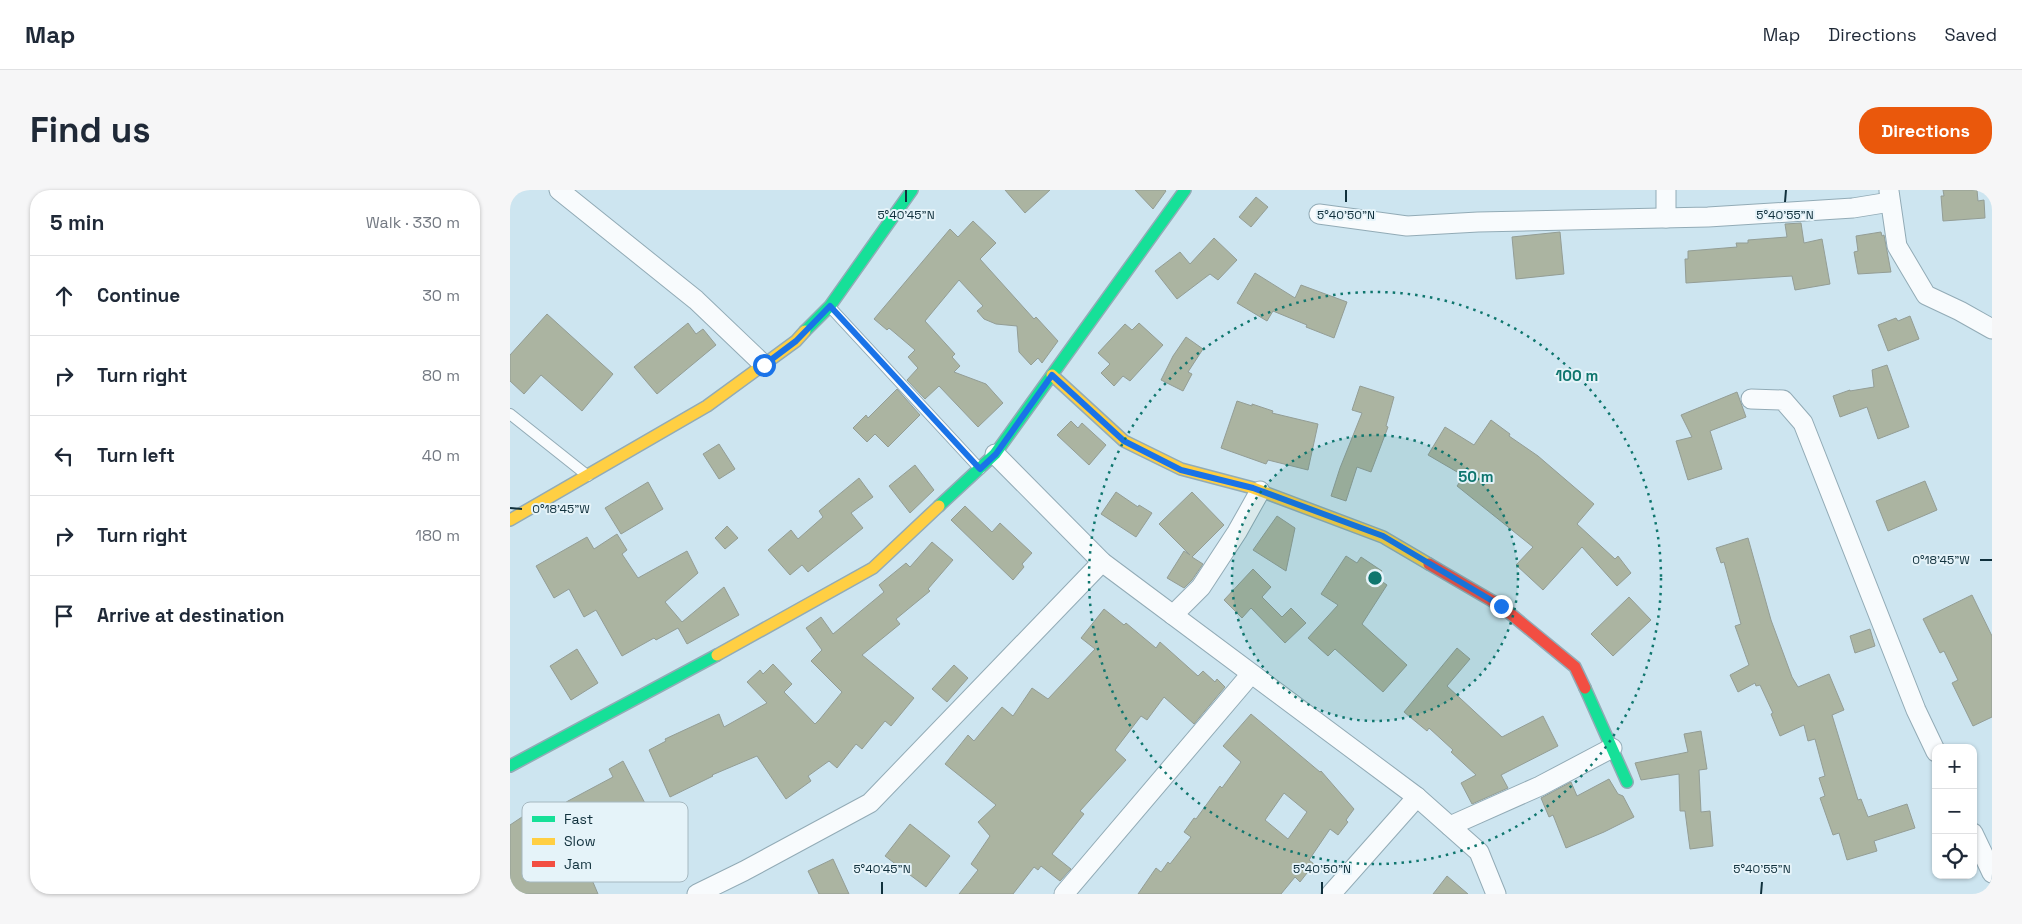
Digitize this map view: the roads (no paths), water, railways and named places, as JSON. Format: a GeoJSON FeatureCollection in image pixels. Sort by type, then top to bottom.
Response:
{"type":"FeatureCollection","features":[{"type":"Feature","properties":{"kind":"street"},"geometry":{"type":"LineString","coordinates":[[559,190],[696,300],[764,365]]}},
{"type":"Feature","properties":{"kind":"street"},"geometry":{"type":"LineString","coordinates":[[510,766],[873,568],[996,454],[1184,190]]}},
{"type":"Feature","properties":{"kind":"street"},"geometry":{"type":"LineString","coordinates":[[1666,190],[1666,218]]}},
{"type":"Feature","properties":{"kind":"street"},"geometry":{"type":"LineString","coordinates":[[510,520],[707,406],[796,341],[830,306],[860,266],[910,191]]}},
{"type":"Feature","properties":{"kind":"street"},"geometry":{"type":"LineString","coordinates":[[1318,214],[1407,226],[1478,222],[1666,218],[1852,208],[1889,196],[1897,246],[1926,295],[1960,310],[1992,330]]}},
{"type":"Feature","properties":{"kind":"street"},"geometry":{"type":"LineString","coordinates":[[1052,375],[1124,441],[1181,470],[1260,491],[1383,536],[1501,606],[1575,667],[1627,782]]}},
{"type":"Feature","properties":{"kind":"street"},"geometry":{"type":"LineString","coordinates":[[1751,399],[1784,400],[1803,423],[1916,710],[1932,744]]}},
{"type":"Feature","properties":{"kind":"street"},"geometry":{"type":"LineString","coordinates":[[996,454],[1102,562],[1417,797],[1450,826],[1479,852],[1496,894]]}},
{"type":"Feature","properties":{"kind":"street"},"geometry":{"type":"LineString","coordinates":[[1174,616],[1201,587],[1237,532],[1260,491]]}},
{"type":"Feature","properties":{"kind":"street"},"geometry":{"type":"LineString","coordinates":[[697,894],[744,871],[870,803],[1102,562]]}},
{"type":"Feature","properties":{"kind":"street"},"geometry":{"type":"LineString","coordinates":[[1064,894],[1252,674]]}},
{"type":"Feature","properties":{"kind":"street"},"geometry":{"type":"LineString","coordinates":[[1450,826],[1540,786],[1612,748]]}},
{"type":"Feature","properties":{"kind":"street"},"geometry":{"type":"LineString","coordinates":[[1331,894],[1417,797]]}},
{"type":"Feature","properties":{"kind":"street"},"geometry":{"type":"LineString","coordinates":[[1973,834],[1992,873]]}},
{"type":"Feature","properties":{"kind":"lane"},"geometry":{"type":"LineString","coordinates":[[830,306],[980,469]]}},
{"type":"Feature","properties":{"kind":"lane"},"geometry":{"type":"LineString","coordinates":[[510,414],[588,476]]}}]}
